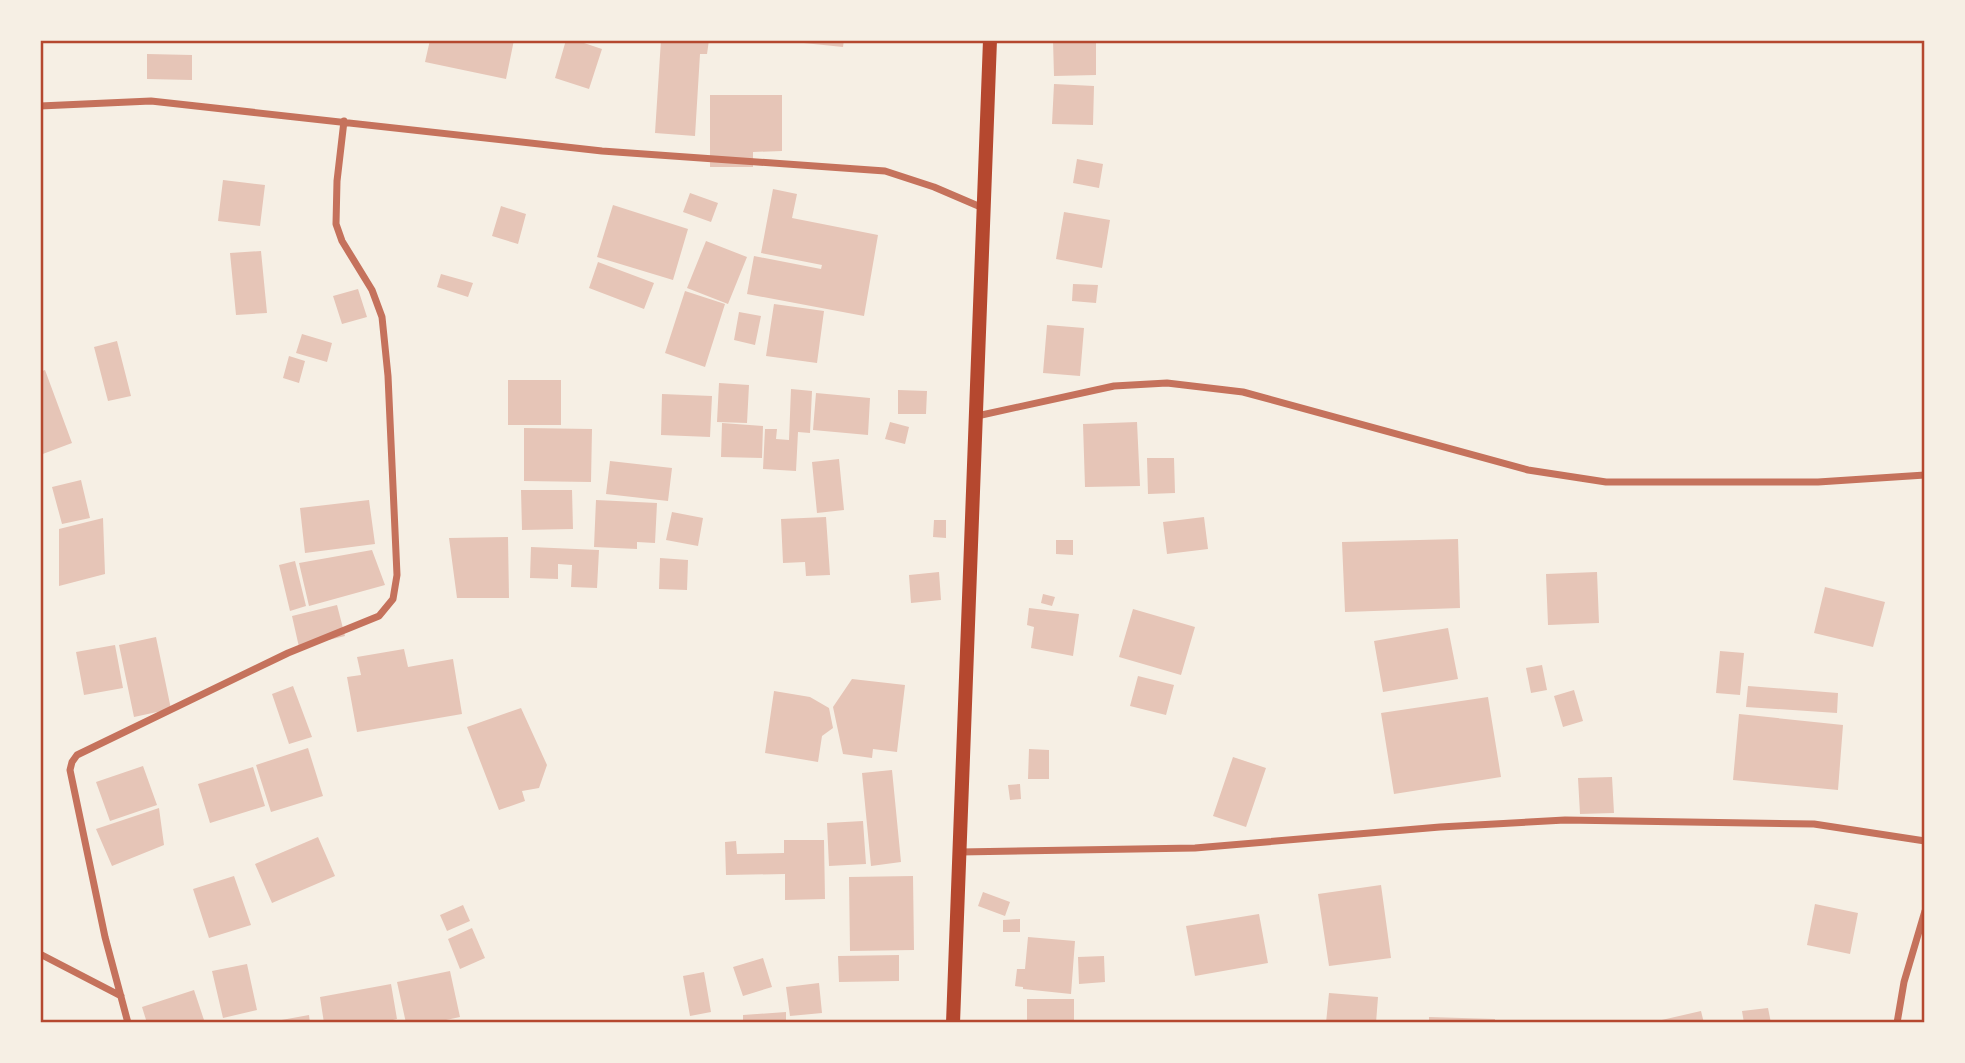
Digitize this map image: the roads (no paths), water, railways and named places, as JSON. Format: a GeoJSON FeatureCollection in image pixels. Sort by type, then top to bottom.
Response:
{"type":"FeatureCollection","features":[{"type":"Feature","properties":{"kind":"main road"},"geometry":{"type":"LineString","coordinates":[[953,1023],[990,40]]}},
{"type":"Feature","properties":{"kind":"street"},"geometry":{"type":"LineString","coordinates":[[40,106],[151,101],[602,151],[885,171],[984,208]]}},
{"type":"Feature","properties":{"kind":"street"},"geometry":{"type":"LineString","coordinates":[[128,1023],[104,937],[70,770],[72,762],[77,755],[288,653],[379,616],[393,599],[397,575],[388,376],[382,317],[372,290],[342,241],[336,224],[337,181],[344,121]]}},
{"type":"Feature","properties":{"kind":"street"},"geometry":{"type":"LineString","coordinates":[[977,416],[1114,386],[1167,383],[1243,392],[1528,470],[1606,482],[1818,482],[1925,475]]}},
{"type":"Feature","properties":{"kind":"street"},"geometry":{"type":"LineString","coordinates":[[960,852],[1195,848],[1440,827],[1565,820],[1814,824],[1925,841]]}},
{"type":"Feature","properties":{"kind":"street"},"geometry":{"type":"LineString","coordinates":[[1897,1023],[1904,982],[1925,911]]}},
{"type":"Feature","properties":{"kind":"street"},"geometry":{"type":"LineString","coordinates":[[40,954],[121,996]]}}]}
